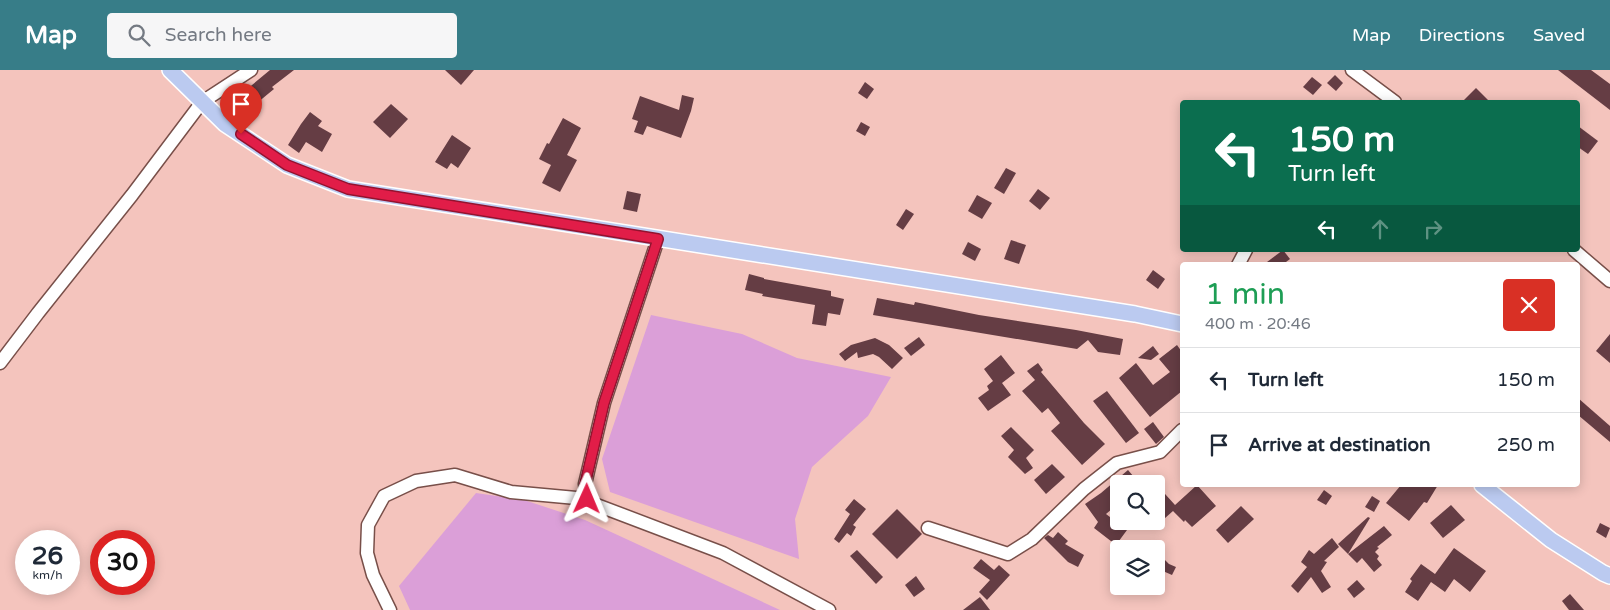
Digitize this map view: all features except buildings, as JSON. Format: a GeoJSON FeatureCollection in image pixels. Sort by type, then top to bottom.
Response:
{"type":"FeatureCollection","features":[{"type":"Feature","properties":{"kind":"main road"},"geometry":{"type":"LineString","coordinates":[[170,70],[225,124],[287,165],[348,189],[1126,312],[1180,324]]}},
{"type":"Feature","properties":{"kind":"main road"},"geometry":{"type":"LineString","coordinates":[[1485,487],[1551,540],[1610,576]]}},
{"type":"Feature","properties":{"kind":"street"},"geometry":{"type":"LineString","coordinates":[[0,364],[38,313],[132,196],[202,102],[251,70]]}},
{"type":"Feature","properties":{"kind":"street"},"geometry":{"type":"LineString","coordinates":[[1352,70],[1391,100]]}},
{"type":"Feature","properties":{"kind":"street"},"geometry":{"type":"LineString","coordinates":[[587,499],[585,484],[604,403],[658,239]]}},
{"type":"Feature","properties":{"kind":"street"},"geometry":{"type":"LineString","coordinates":[[1576,252],[1610,280]]}},
{"type":"Feature","properties":{"kind":"street"},"geometry":{"type":"LineString","coordinates":[[928,528],[1008,554],[1032,539],[1084,490],[1117,463],[1160,452],[1180,432]]}},
{"type":"Feature","properties":{"kind":"street"},"geometry":{"type":"LineString","coordinates":[[390,610],[373,575],[367,553],[368,525],[384,496],[416,481],[455,475],[511,492],[587,499],[594,504],[723,553],[829,610]]}},
{"type":"Feature","properties":{"kind":"shaded area"},"geometry":{"type":"Polygon","coordinates":[[[651,315],[742,334],[797,358],[891,377],[868,416],[812,467],[795,519],[799,559],[610,492],[602,459],[651,315]]]}},
{"type":"Feature","properties":{"kind":"shaded area"},"geometry":{"type":"Polygon","coordinates":[[[476,493],[524,500],[585,520],[780,610],[410,610],[399,586],[476,493]]]}},
{"type":"Feature","properties":{"kind":"route"},"geometry":{"type":"LineString","coordinates":[[241,134],[287,165],[348,189],[658,239],[604,403],[585,484],[587,499]]}}]}
